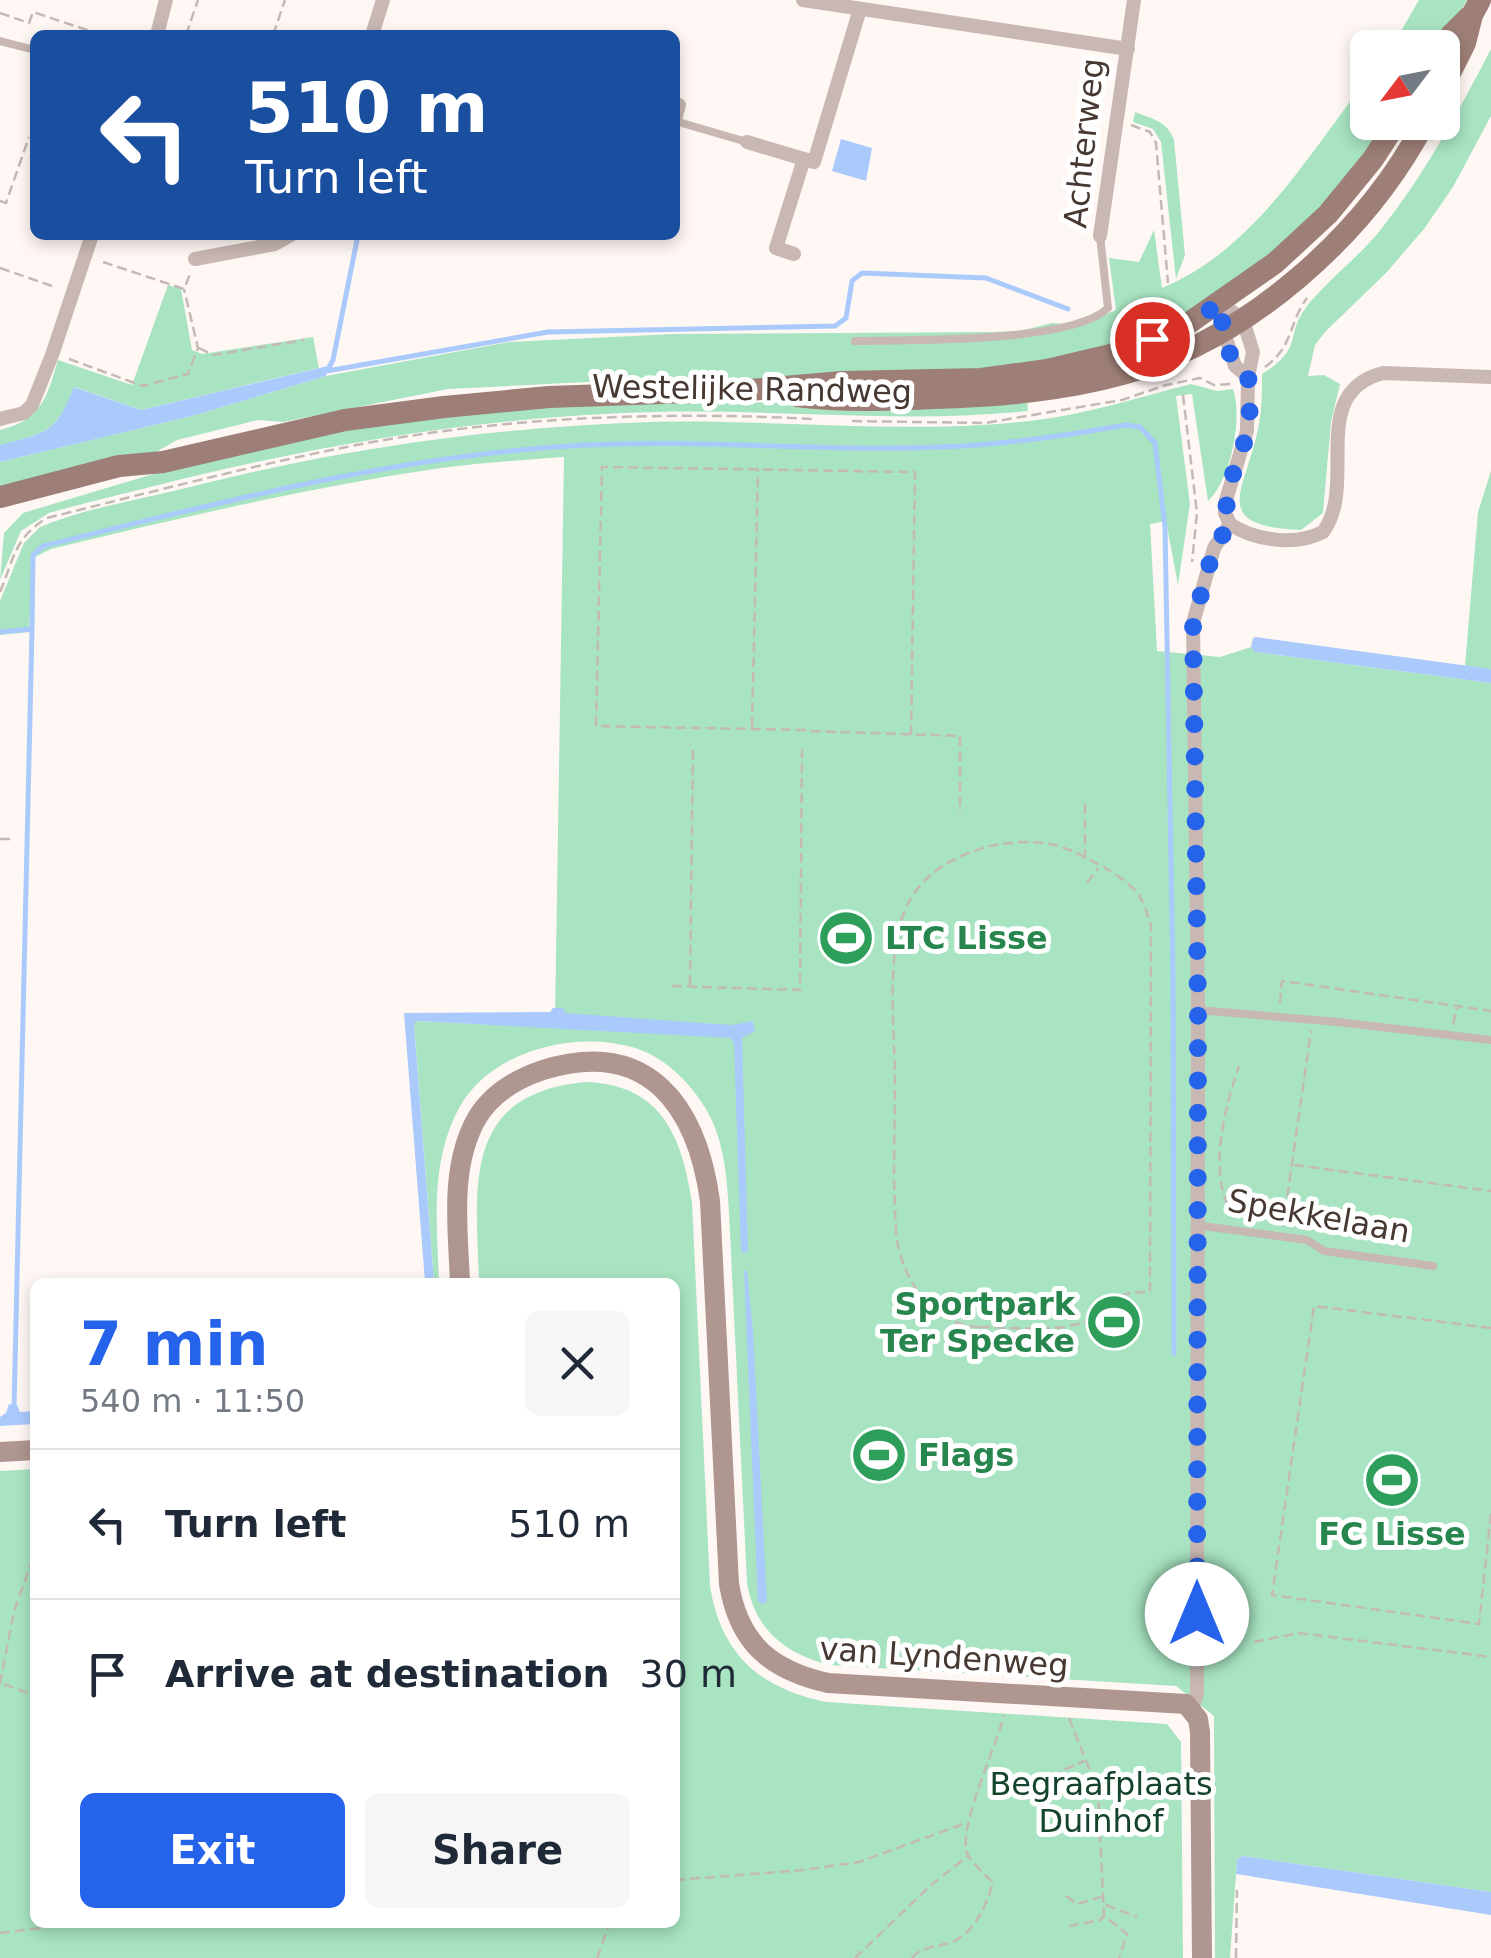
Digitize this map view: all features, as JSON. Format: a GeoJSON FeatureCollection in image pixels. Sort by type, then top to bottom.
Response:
{"type":"FeatureCollection","features":[{"type":"Feature","properties":{"kind":"main road"},"geometry":{"type":"LineString","coordinates":[[1456,30],[1476,8]]}},
{"type":"Feature","properties":{"kind":"main road"},"geometry":{"type":"LineString","coordinates":[[1460,53],[1476,8]]}},
{"type":"Feature","properties":{"kind":"main road","name":"Westelijke Randweg"},"geometry":{"type":"LineString","coordinates":[[1,509],[118,466],[164,462],[345,420],[549,397],[981,379],[1047,370],[1119,352],[1186,325],[1275,264],[1328,214],[1386,140]]}},
{"type":"Feature","properties":{"kind":"main road","name":"Westelijke Randweg"},"geometry":{"type":"LineString","coordinates":[[749,390],[846,399],[971,397],[1122,375],[1155,364],[1232,326],[1295,281],[1346,234],[1416,140]]}},
{"type":"Feature","properties":{"kind":"street"},"geometry":{"type":"LineString","coordinates":[[159,30],[166,0]]}},
{"type":"Feature","properties":{"kind":"street"},"geometry":{"type":"LineString","coordinates":[[374,30],[383,0]]}},
{"type":"Feature","properties":{"kind":"street","name":"Achterweg"},"geometry":{"type":"LineString","coordinates":[[803,0],[1128,48],[1100,236]]}},
{"type":"Feature","properties":{"kind":"street"},"geometry":{"type":"LineString","coordinates":[[1128,48],[1134,0]]}},
{"type":"Feature","properties":{"kind":"street"},"geometry":{"type":"LineString","coordinates":[[747,142],[814,162],[860,9]]}},
{"type":"Feature","properties":{"kind":"street"},"geometry":{"type":"LineString","coordinates":[[794,254],[776,248],[804,159]]}},
{"type":"Feature","properties":{"kind":"street"},"geometry":{"type":"LineString","coordinates":[[0,419],[24,413],[32,405],[90,240]]}},
{"type":"Feature","properties":{"kind":"street"},"geometry":{"type":"LineString","coordinates":[[195,259],[281,240]]}},
{"type":"Feature","properties":{"kind":"street","name":"Spekkelaan"},"geometry":{"type":"LineString","coordinates":[[1202,1958],[1200,1732],[1192,1709],[1197,1694],[1198,1476],[1193,623],[1214,548],[1230,524],[1225,513],[1226,500],[1247,431],[1248,376],[1253,352],[1232,326],[1221,303]]}},
{"type":"Feature","properties":{"kind":"street","name":"Spekkelaan"},"geometry":{"type":"LineString","coordinates":[[1221,303],[1232,326],[1235,366],[1248,376]]}},
{"type":"Feature","properties":{"kind":"street"},"geometry":{"type":"LineString","coordinates":[[1230,524],[1258,537],[1312,538],[1323,532],[1333,511],[1341,410],[1350,390],[1367,377],[1383,373],[1491,376]]}},
{"type":"Feature","properties":{"kind":"street","name":"van Lyndenweg"},"geometry":{"type":"LineString","coordinates":[[460,1278],[458,1181],[477,1118],[493,1096],[511,1084],[557,1066],[604,1064],[649,1077],[686,1116],[700,1144],[706,1170],[729,1584],[733,1608],[758,1650],[789,1672],[828,1683],[1176,1702],[1192,1709]]}},
{"type":"Feature","properties":{"kind":"street"},"geometry":{"type":"LineString","coordinates":[[0,1452],[30,1450]]}},
{"type":"Feature","properties":{"kind":"lane"},"geometry":{"type":"LineString","coordinates":[[0,40],[30,49]]}},
{"type":"Feature","properties":{"kind":"lane"},"geometry":{"type":"LineString","coordinates":[[680,117],[747,142]]}},
{"type":"Feature","properties":{"kind":"lane","name":"Achterweg"},"geometry":{"type":"LineString","coordinates":[[855,341],[963,338],[1085,323],[1108,308],[1100,236]]}},
{"type":"Feature","properties":{"kind":"lane"},"geometry":{"type":"LineString","coordinates":[[1198,1010],[1491,1040]]}},
{"type":"Feature","properties":{"kind":"lane","name":"Spekkelaan"},"geometry":{"type":"LineString","coordinates":[[1195,1225],[1307,1240],[1324,1251],[1432,1266]]}},
{"type":"Feature","properties":{"kind":"path"},"geometry":{"type":"LineString","coordinates":[[188,30],[198,0]]}},
{"type":"Feature","properties":{"kind":"path"},"geometry":{"type":"LineString","coordinates":[[274,30],[285,0]]}},
{"type":"Feature","properties":{"kind":"path"},"geometry":{"type":"LineString","coordinates":[[0,13],[29,22],[33,12],[87,30]]}},
{"type":"Feature","properties":{"kind":"path"},"geometry":{"type":"LineString","coordinates":[[1115,121],[1145,128],[1154,137],[1168,283]]}},
{"type":"Feature","properties":{"kind":"path"},"geometry":{"type":"LineString","coordinates":[[0,201],[6,203],[29,137]]}},
{"type":"Feature","properties":{"kind":"path"},"geometry":{"type":"LineString","coordinates":[[85,256],[184,289]]}},
{"type":"Feature","properties":{"kind":"path"},"geometry":{"type":"LineString","coordinates":[[53,353],[143,386],[188,374],[198,348],[184,289],[195,259]]}},
{"type":"Feature","properties":{"kind":"path"},"geometry":{"type":"LineString","coordinates":[[0,268],[42,283]]}},
{"type":"Feature","properties":{"kind":"path"},"geometry":{"type":"LineString","coordinates":[[198,348],[213,356],[304,340]]}},
{"type":"Feature","properties":{"kind":"path","name":"Westelijke Randweg"},"geometry":{"type":"LineString","coordinates":[[851,422],[985,422],[1122,400],[1166,384],[1200,378],[1223,386],[1248,376]]}},
{"type":"Feature","properties":{"kind":"path"},"geometry":{"type":"LineString","coordinates":[[1183,395],[1197,525]]}},
{"type":"Feature","properties":{"kind":"path","name":"Westelijke Randweg"},"geometry":{"type":"LineString","coordinates":[[0,592],[19,541],[47,518],[338,448],[502,426],[619,417],[814,420]]}},
{"type":"Feature","properties":{"kind":"path"},"geometry":{"type":"LineString","coordinates":[[910,735],[915,472],[602,466],[596,726],[752,729],[919,736],[960,736],[960,813]]}},
{"type":"Feature","properties":{"kind":"path"},"geometry":{"type":"LineString","coordinates":[[752,729],[758,469]]}},
{"type":"Feature","properties":{"kind":"path"},"geometry":{"type":"LineString","coordinates":[[690,987],[693,748]]}},
{"type":"Feature","properties":{"kind":"path"},"geometry":{"type":"LineString","coordinates":[[672,986],[800,990],[802,749]]}},
{"type":"Feature","properties":{"kind":"path"},"geometry":{"type":"LineString","coordinates":[[1085,802],[1085,859]]}},
{"type":"Feature","properties":{"kind":"path"},"geometry":{"type":"LineString","coordinates":[[0,839],[13,838]]}},
{"type":"Feature","properties":{"kind":"path"},"geometry":{"type":"LineString","coordinates":[[1030,841],[1056,844],[1085,859],[1126,880],[1140,895],[1151,925],[1150,1292],[1121,1294],[1092,1319],[1076,1323],[980,1328],[956,1324],[924,1300],[910,1282],[897,1242],[895,967],[903,915],[912,898],[940,868],[987,846],[1030,841]]}},
{"type":"Feature","properties":{"kind":"path"},"geometry":{"type":"LineString","coordinates":[[1087,883],[1099,866]]}},
{"type":"Feature","properties":{"kind":"path"},"geometry":{"type":"LineString","coordinates":[[1278,1018],[1282,981],[1491,1011]]}},
{"type":"Feature","properties":{"kind":"path"},"geometry":{"type":"LineString","coordinates":[[1452,1034],[1457,1006]]}},
{"type":"Feature","properties":{"kind":"path"},"geometry":{"type":"LineString","coordinates":[[1281,1237],[1312,1019]]}},
{"type":"Feature","properties":{"kind":"path"},"geometry":{"type":"LineString","coordinates":[[1240,1066],[1224,1124],[1222,1185],[1226,1205],[1240,1224]]}},
{"type":"Feature","properties":{"kind":"path"},"geometry":{"type":"LineString","coordinates":[[1292,1165],[1491,1191]]}},
{"type":"Feature","properties":{"kind":"path"},"geometry":{"type":"LineString","coordinates":[[1491,1328],[1314,1306],[1272,1595],[1479,1624],[1491,1513]]}},
{"type":"Feature","properties":{"kind":"path"},"geometry":{"type":"LineString","coordinates":[[980,1328],[981,1357]]}},
{"type":"Feature","properties":{"kind":"path"},"geometry":{"type":"LineString","coordinates":[[30,1567],[14,1611],[1,1684],[30,1694]]}},
{"type":"Feature","properties":{"kind":"path"},"geometry":{"type":"LineString","coordinates":[[1254,1642],[1300,1633],[1491,1657]]}},
{"type":"Feature","properties":{"kind":"path"},"geometry":{"type":"LineString","coordinates":[[912,1958],[916,1952],[957,1939],[984,1912],[993,1883],[968,1856],[965,1842],[1007,1704]]}},
{"type":"Feature","properties":{"kind":"path"},"geometry":{"type":"LineString","coordinates":[[1070,1708],[1069,1720],[1098,1791],[1104,1916],[1127,1934],[1119,1958]]}},
{"type":"Feature","properties":{"kind":"path"},"geometry":{"type":"LineString","coordinates":[[1045,1833],[1042,1785],[1046,1778],[1085,1760]]}},
{"type":"Feature","properties":{"kind":"path"},"geometry":{"type":"LineString","coordinates":[[680,1880],[859,1862],[968,1822]]}},
{"type":"Feature","properties":{"kind":"path"},"geometry":{"type":"LineString","coordinates":[[855,1958],[930,1886],[968,1856]]}},
{"type":"Feature","properties":{"kind":"path"},"geometry":{"type":"LineString","coordinates":[[1236,1958],[1237,1890]]}},
{"type":"Feature","properties":{"kind":"path"},"geometry":{"type":"LineString","coordinates":[[1066,1896],[1077,1904],[1102,1897]]}},
{"type":"Feature","properties":{"kind":"path"},"geometry":{"type":"LineString","coordinates":[[1103,1904],[1137,1917]]}},
{"type":"Feature","properties":{"kind":"path"},"geometry":{"type":"LineString","coordinates":[[1069,1926],[1104,1916]]}},
{"type":"Feature","properties":{"kind":"path"},"geometry":{"type":"LineString","coordinates":[[0,1933],[41,1928]]}},
{"type":"Feature","properties":{"kind":"path"},"geometry":{"type":"LineString","coordinates":[[597,1958],[608,1928]]}},
{"type":"Feature","properties":{"kind":"path"},"geometry":{"type":"LineString","coordinates":[[862,1952],[866,1958]]}},
{"type":"Feature","properties":{"kind":"green space"},"geometry":{"type":"Polygon","coordinates":[[[1419,0],[1467,0],[1449,30],[1402,30],[1419,0]]]}},
{"type":"Feature","properties":{"kind":"green space"},"geometry":{"type":"Polygon","coordinates":[[[1491,49],[1491,116],[1453,187],[1386,273],[1315,345],[1308,376],[1324,375],[1340,384],[1331,422],[1323,513],[1301,530],[1253,521],[1243,513],[1240,502],[1259,422],[1262,374],[1284,356],[1307,306],[1378,233],[1441,140],[1460,140],[1460,106],[1491,49]]]}},
{"type":"Feature","properties":{"kind":"green space"},"geometry":{"type":"Polygon","coordinates":[[[1350,102],[1350,140],[1378,140],[1301,235],[1179,321],[1177,307],[1163,313],[1165,327],[1157,331],[998,374],[587,382],[448,389],[283,422],[258,420],[177,440],[151,455],[0,492],[0,462],[192,416],[326,376],[509,342],[674,334],[994,332],[1052,323],[1079,325],[1116,310],[1109,258],[1139,262],[1154,230],[1162,288],[1225,250],[1301,168],[1350,102]]]}},
{"type":"Feature","properties":{"kind":"green space"},"geometry":{"type":"Polygon","coordinates":[[[1135,112],[1163,125],[1174,140],[1185,255],[1176,279],[1161,142],[1153,129],[1133,122],[1135,112]]]}},
{"type":"Feature","properties":{"kind":"green space"},"geometry":{"type":"Polygon","coordinates":[[[168,285],[181,289],[192,350],[202,354],[313,337],[319,368],[141,410],[75,387],[48,429],[0,445],[0,430],[25,420],[40,406],[58,360],[132,385],[168,285]]]}},
{"type":"Feature","properties":{"kind":"green space","name":"Sportpark Ter Specke"},"geometry":{"type":"Polygon","coordinates":[[[1191,384],[1217,391],[1233,389],[1237,416],[1233,448],[1223,479],[1208,501],[1192,394],[1176,396],[1190,504],[1178,585],[1166,521],[1150,524],[1157,651],[1220,657],[1251,647],[1255,652],[1491,683],[1491,1892],[1243,1856],[1237,1860],[1230,1958],[1215,1958],[1214,1716],[1176,1686],[830,1665],[786,1647],[765,1627],[747,1583],[725,1170],[720,1142],[709,1115],[696,1094],[672,1069],[632,1047],[584,1042],[534,1050],[489,1073],[458,1110],[443,1152],[437,1195],[439,1278],[434,1278],[416,1021],[716,1035],[715,1024],[555,1019],[564,457],[441,468],[343,484],[51,549],[33,558],[29,632],[0,635],[0,601],[24,543],[40,527],[97,509],[307,461],[477,434],[592,425],[697,422],[934,427],[1029,421],[1191,384]]]}},
{"type":"Feature","properties":{"kind":"green space"},"geometry":{"type":"Polygon","coordinates":[[[1027,399],[1028,411],[981,415],[655,412],[473,425],[353,443],[234,467],[49,513],[21,531],[0,580],[4,533],[23,513],[160,472],[337,431],[469,412],[655,401],[1027,399]]]}},
{"type":"Feature","properties":{"kind":"green space"},"geometry":{"type":"Polygon","coordinates":[[[1491,471],[1491,669],[1465,666],[1478,512],[1491,471]]]}},
{"type":"Feature","properties":{"kind":"green space","name":"Begraafplaats Duinhof"},"geometry":{"type":"Polygon","coordinates":[[[585,1082],[632,1092],[650,1103],[663,1118],[682,1156],[692,1202],[710,1586],[723,1631],[734,1649],[747,1664],[781,1688],[826,1702],[1167,1724],[1181,1742],[1183,1958],[0,1958],[0,1471],[30,1469],[30,1928],[680,1928],[680,1278],[479,1278],[477,1212],[484,1151],[496,1126],[516,1105],[545,1090],[585,1082]]]}},
{"type":"Feature","properties":{"kind":"water"},"geometry":{"type":"Polygon","coordinates":[[[841,139],[872,148],[866,181],[832,171],[841,139]]]}},
{"type":"Feature","properties":{"kind":"water"},"geometry":{"type":"Polygon","coordinates":[[[328,366],[326,376],[192,416],[0,462],[0,445],[48,429],[61,414],[74,387],[141,410],[328,366]]]}},
{"type":"Feature","properties":{"kind":"water"},"geometry":{"type":"Polygon","coordinates":[[[1256,637],[1491,669],[1491,683],[1255,652],[1251,647],[1256,637]]]}},
{"type":"Feature","properties":{"kind":"water"},"geometry":{"type":"Polygon","coordinates":[[[563,1008],[565,1013],[731,1025],[753,1021],[755,1031],[742,1038],[748,1251],[741,1250],[734,1043],[730,1038],[416,1021],[434,1278],[425,1278],[404,1013],[550,1012],[563,1008]]]}},
{"type":"Feature","properties":{"kind":"water"},"geometry":{"type":"Polygon","coordinates":[[[744,1270],[753,1331],[767,1602],[762,1604],[758,1601],[744,1270]]]}},
{"type":"Feature","properties":{"kind":"water"},"geometry":{"type":"Polygon","coordinates":[[[9,1404],[17,1405],[20,1412],[30,1411],[30,1424],[0,1426],[0,1417],[9,1404]]]}},
{"type":"Feature","properties":{"kind":"water"},"geometry":{"type":"Polygon","coordinates":[[[1243,1856],[1491,1892],[1491,1915],[1236,1874],[1237,1860],[1243,1856]]]}},
{"type":"Feature","properties":{"kind":"waterway"},"geometry":{"type":"LineString","coordinates":[[327,371],[333,360],[357,240]]}},
{"type":"Feature","properties":{"kind":"waterway"},"geometry":{"type":"LineString","coordinates":[[327,371],[548,332],[835,326],[846,318],[852,281],[862,273],[986,278],[1068,309]]}},
{"type":"Feature","properties":{"kind":"waterway"},"geometry":{"type":"LineString","coordinates":[[32,629],[33,555],[43,546],[244,497],[379,470],[515,450],[584,445],[939,447],[1033,439],[1126,425],[1140,427],[1155,443],[1165,527],[1173,974],[1174,1354]]}},
{"type":"Feature","properties":{"kind":"waterway"},"geometry":{"type":"LineString","coordinates":[[0,632],[32,629],[14,1408]]}},
{"type":"Feature","properties":{"kind":"place","name":"LTC Lisse"},"geometry":{"type":"Point","coordinates":[846,938]}},
{"type":"Feature","properties":{"kind":"place","name":"Sportpark Ter Specke"},"geometry":{"type":"Point","coordinates":[1114,1322]}},
{"type":"Feature","properties":{"kind":"place","name":"Flags"},"geometry":{"type":"Point","coordinates":[879,1455]}},
{"type":"Feature","properties":{"kind":"place","name":"FC Lisse"},"geometry":{"type":"Point","coordinates":[1392,1480]}},
{"type":"Feature","properties":{"kind":"route"},"geometry":{"type":"LineString","coordinates":[[1152,339],[1186,325],[1221,303],[1222,331],[1235,366],[1248,376],[1250,406],[1247,431],[1226,500],[1225,513],[1230,524],[1214,548],[1193,623],[1198,1010],[1197,1614]]}}]}
